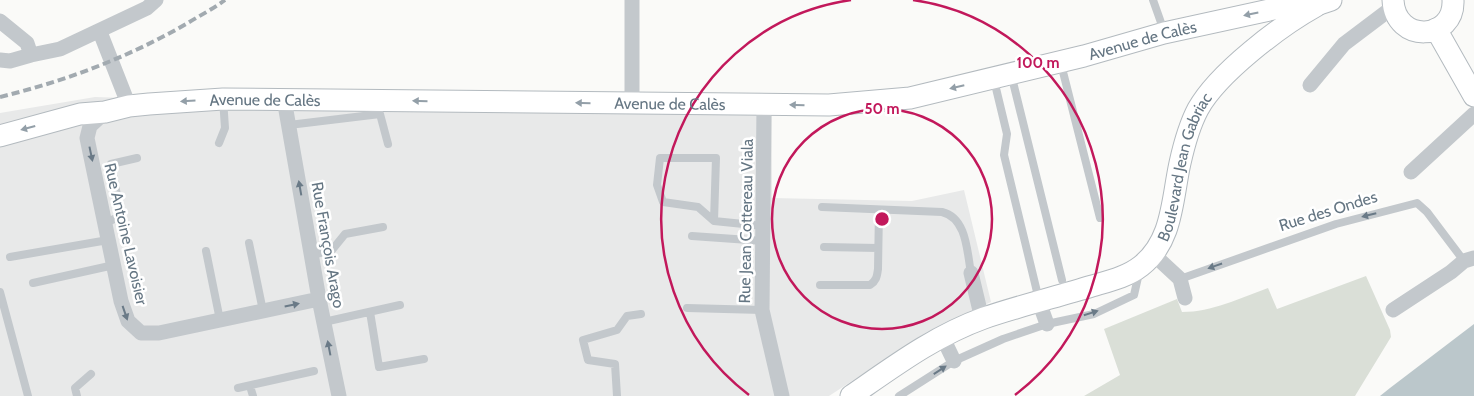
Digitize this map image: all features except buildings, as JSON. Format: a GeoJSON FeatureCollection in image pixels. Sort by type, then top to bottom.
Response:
{"type":"FeatureCollection","features":[{"type":"Feature","properties":{"kind":"street"},"geometry":{"type":"LineString","coordinates":[[632,0],[632,103]]}},
{"type":"Feature","properties":{"kind":"street"},"geometry":{"type":"LineString","coordinates":[[1310,84],[1344,44],[1393,4],[1398,19],[1410,29],[1425,32],[1436,29],[1448,19],[1452,12],[1453,0]]}},
{"type":"Feature","properties":{"kind":"street"},"geometry":{"type":"LineString","coordinates":[[0,60],[10,61],[60,50],[100,32],[148,3]]}},
{"type":"Feature","properties":{"kind":"street","name":"Avenue de Calès"},"geometry":{"type":"LineString","coordinates":[[0,136],[80,114],[105,112],[129,106],[222,99],[829,106],[875,103],[910,98],[1061,62],[1164,33],[1283,7],[1324,3]]}},
{"type":"Feature","properties":{"kind":"street","name":"Boulevard Jean Gabriac"},"geometry":{"type":"LineString","coordinates":[[1147,260],[1162,240],[1176,194],[1180,164],[1189,131],[1198,110],[1208,94],[1248,55],[1301,14],[1324,3]]}},
{"type":"Feature","properties":{"kind":"street"},"geometry":{"type":"LineString","coordinates":[[0,21],[27,43],[31,55]]}},
{"type":"Feature","properties":{"kind":"street"},"geometry":{"type":"LineString","coordinates":[[1436,29],[1474,96]]}},
{"type":"Feature","properties":{"kind":"street"},"geometry":{"type":"LineString","coordinates":[[100,32],[129,106]]}},
{"type":"Feature","properties":{"kind":"street","name":"Rue François Arago"},"geometry":{"type":"LineString","coordinates":[[284,99],[338,396]]}},
{"type":"Feature","properties":{"kind":"street","name":"Rue Jean Cottereau Viala"},"geometry":{"type":"LineString","coordinates":[[764,104],[762,310],[782,396]]}},
{"type":"Feature","properties":{"kind":"street","name":"Rue Antoine Lavoisier"},"geometry":{"type":"LineString","coordinates":[[105,112],[90,126],[87,138],[121,302],[128,321],[141,333],[159,333],[320,299]]}},
{"type":"Feature","properties":{"kind":"street"},"geometry":{"type":"LineString","coordinates":[[1411,172],[1474,114]]}},
{"type":"Feature","properties":{"kind":"street","name":"Rue des Ondes"},"geometry":{"type":"LineString","coordinates":[[1393,310],[1469,259]]}},
{"type":"Feature","properties":{"kind":"street"},"geometry":{"type":"LineString","coordinates":[[850,396],[920,348],[942,336],[982,319],[1117,278],[1147,260],[1180,279],[1185,298]]}},
{"type":"Feature","properties":{"kind":"street"},"geometry":{"type":"LineString","coordinates":[[971,273],[982,319]]}},
{"type":"Feature","properties":{"kind":"street"},"geometry":{"type":"LineString","coordinates":[[1040,302],[1047,324]]}},
{"type":"Feature","properties":{"kind":"street"},"geometry":{"type":"LineString","coordinates":[[942,336],[954,361]]}},
{"type":"Feature","properties":{"kind":"lane"},"geometry":{"type":"LineString","coordinates":[[1153,0],[1164,33]]}},
{"type":"Feature","properties":{"kind":"lane"},"geometry":{"type":"LineString","coordinates":[[1061,62],[1100,218]]}},
{"type":"Feature","properties":{"kind":"lane"},"geometry":{"type":"LineString","coordinates":[[1002,76],[1062,280]]}},
{"type":"Feature","properties":{"kind":"lane"},"geometry":{"type":"LineString","coordinates":[[1002,76],[1007,134],[1004,155],[1040,302]]}},
{"type":"Feature","properties":{"kind":"lane"},"geometry":{"type":"LineString","coordinates":[[219,143],[226,128],[222,99]]}},
{"type":"Feature","properties":{"kind":"lane"},"geometry":{"type":"LineString","coordinates":[[289,125],[380,114],[388,144]]}},
{"type":"Feature","properties":{"kind":"lane"},"geometry":{"type":"LineString","coordinates":[[105,223],[121,216],[111,164],[137,158]]}},
{"type":"Feature","properties":{"kind":"lane"},"geometry":{"type":"LineString","coordinates":[[714,221],[716,158],[660,158],[657,185],[663,202],[698,207],[714,221],[763,234]]}},
{"type":"Feature","properties":{"kind":"lane","name":"Rue des Ondes"},"geometry":{"type":"LineString","coordinates":[[1180,279],[1336,224],[1416,203],[1427,212],[1469,259]]}},
{"type":"Feature","properties":{"kind":"lane"},"geometry":{"type":"LineString","coordinates":[[822,207],[942,212],[951,214],[962,228],[971,273]]}},
{"type":"Feature","properties":{"kind":"lane"},"geometry":{"type":"LineString","coordinates":[[820,285],[870,285],[877,277],[878,210]]}},
{"type":"Feature","properties":{"kind":"lane"},"geometry":{"type":"LineString","coordinates":[[312,255],[332,250],[345,234],[383,227]]}},
{"type":"Feature","properties":{"kind":"lane"},"geometry":{"type":"LineString","coordinates":[[692,236],[763,234]]}},
{"type":"Feature","properties":{"kind":"lane"},"geometry":{"type":"LineString","coordinates":[[10,257],[108,240]]}},
{"type":"Feature","properties":{"kind":"lane"},"geometry":{"type":"LineString","coordinates":[[249,243],[263,311]]}},
{"type":"Feature","properties":{"kind":"lane"},"geometry":{"type":"LineString","coordinates":[[824,247],[878,248]]}},
{"type":"Feature","properties":{"kind":"lane"},"geometry":{"type":"LineString","coordinates":[[206,251],[220,320]]}},
{"type":"Feature","properties":{"kind":"lane"},"geometry":{"type":"LineString","coordinates":[[899,396],[954,361],[1003,339],[1047,324],[1094,314],[1134,295],[1147,260]]}},
{"type":"Feature","properties":{"kind":"lane"},"geometry":{"type":"LineString","coordinates":[[33,283],[114,265]]}},
{"type":"Feature","properties":{"kind":"lane"},"geometry":{"type":"LineString","coordinates":[[0,292],[28,396]]}},
{"type":"Feature","properties":{"kind":"lane"},"geometry":{"type":"LineString","coordinates":[[324,322],[400,305]]}},
{"type":"Feature","properties":{"kind":"lane"},"geometry":{"type":"LineString","coordinates":[[686,308],[762,310]]}},
{"type":"Feature","properties":{"kind":"lane"},"geometry":{"type":"LineString","coordinates":[[370,312],[379,366],[424,359]]}},
{"type":"Feature","properties":{"kind":"lane"},"geometry":{"type":"LineString","coordinates":[[616,396],[615,364],[588,360],[583,340],[617,330],[627,316],[641,314]]}},
{"type":"Feature","properties":{"kind":"lane"},"geometry":{"type":"LineString","coordinates":[[238,388],[314,371]]}},
{"type":"Feature","properties":{"kind":"lane"},"geometry":{"type":"LineString","coordinates":[[77,396],[75,388],[91,374]]}},
{"type":"Feature","properties":{"kind":"lane"},"geometry":{"type":"LineString","coordinates":[[250,386],[253,396]]}},
{"type":"Feature","properties":{"kind":"shaded area"},"geometry":{"type":"Polygon","coordinates":[[[95,97],[258,102],[772,110],[772,198],[912,201],[964,190],[991,302],[927,332],[829,396],[0,396],[0,113],[95,97]]]}},
{"type":"Feature","properties":{"kind":"shaded area"},"geometry":{"type":"Polygon","coordinates":[[[1366,276],[1390,330],[1391,337],[1355,396],[1084,396],[1120,375],[1104,329],[1177,299],[1182,312],[1204,310],[1268,288],[1277,309],[1366,276]]]}},
{"type":"Feature","properties":{"kind":"shaded area"},"geometry":{"type":"Polygon","coordinates":[[[1474,324],[1474,396],[1380,396],[1390,388],[1474,324]]]}},
{"type":"Feature","properties":{"kind":"railway"},"geometry":{"type":"LineString","coordinates":[[0,97],[48,84],[118,58],[164,36],[225,0]]}}]}
